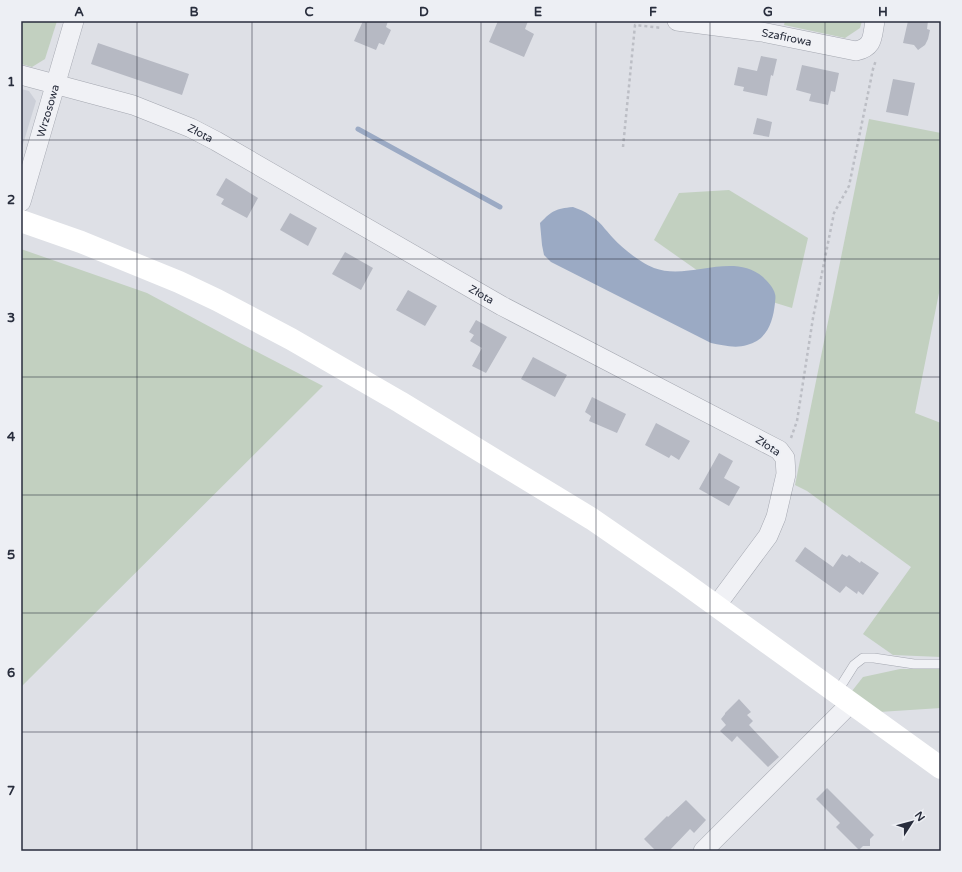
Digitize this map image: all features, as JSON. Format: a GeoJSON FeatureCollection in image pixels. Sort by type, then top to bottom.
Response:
{"type":"FeatureCollection","features":[{"type":"Feature","properties":{"kind":"street","name":"Wrzosowa"},"geometry":{"type":"LineString","coordinates":[[21,202],[74,21]]}},
{"type":"Feature","properties":{"kind":"street","name":"Szafirowa"},"geometry":{"type":"LineString","coordinates":[[671,24],[762,32],[856,51],[865,49],[871,42],[875,21]]}},
{"type":"Feature","properties":{"kind":"street","name":"Złota"},"geometry":{"type":"LineString","coordinates":[[21,75],[133,105],[197,131],[502,306],[779,450],[785,458],[786,474],[776,517],[768,536],[716,606]]}},
{"type":"Feature","properties":{"kind":"street"},"geometry":{"type":"LineString","coordinates":[[21,222],[39,226],[81,242],[179,282],[236,309],[406,406],[592,519],[844,697],[941,768]]}},
{"type":"Feature","properties":{"kind":"street"},"geometry":{"type":"LineString","coordinates":[[703,851],[844,697]]}},
{"type":"Feature","properties":{"kind":"lane"},"geometry":{"type":"LineString","coordinates":[[844,697],[854,665],[863,658],[874,658],[914,664],[941,664]]}},
{"type":"Feature","properties":{"kind":"path"},"geometry":{"type":"LineString","coordinates":[[623,147],[635,24],[671,24]]}},
{"type":"Feature","properties":{"kind":"path"},"geometry":{"type":"LineString","coordinates":[[785,458],[797,421],[813,318],[834,213],[849,186],[873,69],[878,56]]}},
{"type":"Feature","properties":{"kind":"path"},"geometry":{"type":"LineString","coordinates":[[870,66],[873,69]]}},
{"type":"Feature","properties":{"kind":"shaded area"},"geometry":{"type":"Polygon","coordinates":[[[21,89],[29,91],[36,101],[21,151],[21,89]]]}},
{"type":"Feature","properties":{"kind":"green space"},"geometry":{"type":"Polygon","coordinates":[[[21,21],[57,21],[45,59],[32,67],[21,64],[21,21]]]}},
{"type":"Feature","properties":{"kind":"green space"},"geometry":{"type":"Polygon","coordinates":[[[785,21],[862,21],[860,28],[845,38],[784,25],[785,21]]]}},
{"type":"Feature","properties":{"kind":"green space"},"geometry":{"type":"Polygon","coordinates":[[[869,119],[941,133],[941,283],[915,413],[941,423],[941,657],[893,655],[863,634],[911,567],[807,491],[795,485],[869,119]]]}},
{"type":"Feature","properties":{"kind":"green space"},"geometry":{"type":"Polygon","coordinates":[[[729,190],[808,238],[792,308],[718,285],[654,240],[679,193],[729,190]]]}},
{"type":"Feature","properties":{"kind":"green space"},"geometry":{"type":"Polygon","coordinates":[[[21,249],[147,293],[323,386],[21,687],[21,249]]]}},
{"type":"Feature","properties":{"kind":"green space"},"geometry":{"type":"Polygon","coordinates":[[[900,669],[941,669],[941,708],[879,712],[852,691],[863,677],[900,669]]]}},
{"type":"Feature","properties":{"kind":"water"},"geometry":{"type":"Polygon","coordinates":[[[573,207],[595,218],[627,251],[654,268],[667,271],[681,271],[724,266],[738,266],[751,270],[763,277],[772,287],[775,296],[773,317],[768,329],[760,339],[754,343],[738,347],[711,343],[551,262],[544,255],[540,223],[548,215],[555,211],[573,207]]]}},
{"type":"Feature","properties":{"kind":"building"},"geometry":{"type":"Polygon","coordinates":[[[363,21],[388,21],[386,27],[391,30],[384,45],[379,43],[376,50],[354,41],[363,21]]]}},
{"type":"Feature","properties":{"kind":"building"},"geometry":{"type":"Polygon","coordinates":[[[498,21],[528,21],[525,29],[534,34],[524,57],[489,42],[498,21]]]}},
{"type":"Feature","properties":{"kind":"building"},"geometry":{"type":"Polygon","coordinates":[[[908,21],[928,21],[927,29],[930,30],[928,39],[925,45],[918,50],[914,45],[903,43],[908,21]]]}},
{"type":"Feature","properties":{"kind":"building"},"geometry":{"type":"Polygon","coordinates":[[[98,43],[189,74],[182,95],[91,64],[98,43]]]}},
{"type":"Feature","properties":{"kind":"building"},"geometry":{"type":"Polygon","coordinates":[[[761,56],[777,59],[773,76],[771,75],[767,96],[743,91],[744,87],[734,85],[738,67],[757,71],[761,56]]]}},
{"type":"Feature","properties":{"kind":"building"},"geometry":{"type":"Polygon","coordinates":[[[802,65],[839,73],[835,92],[831,91],[828,105],[809,101],[811,94],[796,90],[802,65]]]}},
{"type":"Feature","properties":{"kind":"building"},"geometry":{"type":"Polygon","coordinates":[[[893,79],[915,83],[908,116],[886,112],[893,79]]]}},
{"type":"Feature","properties":{"kind":"building"},"geometry":{"type":"Polygon","coordinates":[[[757,118],[772,122],[769,137],[753,134],[757,118]]]}},
{"type":"Feature","properties":{"kind":"building"},"geometry":{"type":"Polygon","coordinates":[[[226,178],[258,198],[247,218],[221,204],[224,199],[216,195],[226,178]]]}},
{"type":"Feature","properties":{"kind":"building"},"geometry":{"type":"Polygon","coordinates":[[[290,213],[317,228],[308,246],[280,230],[290,213]]]}},
{"type":"Feature","properties":{"kind":"building"},"geometry":{"type":"Polygon","coordinates":[[[345,252],[373,268],[361,290],[332,274],[345,252]]]}},
{"type":"Feature","properties":{"kind":"building"},"geometry":{"type":"Polygon","coordinates":[[[408,290],[437,306],[425,326],[396,310],[408,290]]]}},
{"type":"Feature","properties":{"kind":"building"},"geometry":{"type":"Polygon","coordinates":[[[476,320],[507,337],[486,373],[472,366],[482,348],[470,341],[474,335],[469,332],[476,320]]]}},
{"type":"Feature","properties":{"kind":"building"},"geometry":{"type":"Polygon","coordinates":[[[533,357],[567,375],[555,397],[521,379],[533,357]]]}},
{"type":"Feature","properties":{"kind":"building"},"geometry":{"type":"Polygon","coordinates":[[[592,397],[626,414],[617,433],[589,421],[591,416],[585,412],[592,397]]]}},
{"type":"Feature","properties":{"kind":"building"},"geometry":{"type":"Polygon","coordinates":[[[656,423],[690,441],[679,460],[671,455],[669,458],[645,445],[656,423]]]}},
{"type":"Feature","properties":{"kind":"building"},"geometry":{"type":"Polygon","coordinates":[[[719,453],[733,461],[724,478],[740,487],[729,506],[699,489],[719,453]]]}},
{"type":"Feature","properties":{"kind":"building"},"geometry":{"type":"Polygon","coordinates":[[[805,547],[833,567],[842,554],[847,557],[849,555],[860,563],[861,561],[879,573],[863,595],[858,591],[857,594],[846,586],[840,593],[795,561],[805,547]]]}},
{"type":"Feature","properties":{"kind":"building"},"geometry":{"type":"Polygon","coordinates":[[[739,699],[751,712],[747,715],[753,721],[749,725],[779,757],[768,767],[737,736],[732,742],[720,731],[726,725],[721,719],[739,699]]]}},
{"type":"Feature","properties":{"kind":"building"},"geometry":{"type":"Polygon","coordinates":[[[827,788],[874,835],[870,839],[870,846],[863,846],[859,850],[836,827],[840,823],[816,799],[827,788]]]}},
{"type":"Feature","properties":{"kind":"building"},"geometry":{"type":"Polygon","coordinates":[[[686,800],[706,820],[694,833],[690,829],[669,851],[656,851],[644,839],[667,816],[668,817],[686,800]]]}},
{"type":"Feature","properties":{"kind":"waterway"},"geometry":{"type":"LineString","coordinates":[[358,129],[500,207]]}}]}
